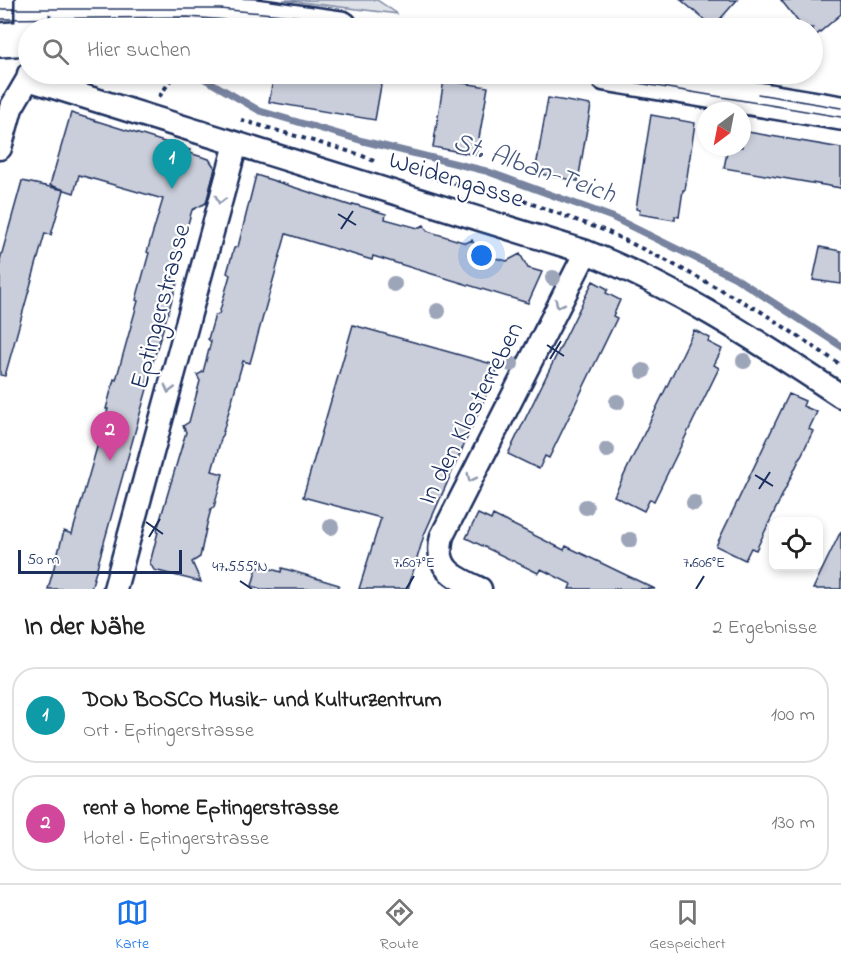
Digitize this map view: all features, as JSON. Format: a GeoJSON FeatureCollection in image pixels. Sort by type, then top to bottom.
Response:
{"type":"FeatureCollection","features":[{"type":"Feature","properties":{"kind":"main road"},"geometry":{"type":"LineString","coordinates":[[32,0],[32,18]]}},
{"type":"Feature","properties":{"kind":"main road"},"geometry":{"type":"LineString","coordinates":[[58,0],[115,12],[269,18]]}},
{"type":"Feature","properties":{"kind":"main road"},"geometry":{"type":"LineString","coordinates":[[95,18],[115,12]]}},
{"type":"Feature","properties":{"kind":"main road"},"geometry":{"type":"LineString","coordinates":[[0,40],[18,39]]}},
{"type":"Feature","properties":{"kind":"main road"},"geometry":{"type":"LineString","coordinates":[[666,84],[841,113]]}},
{"type":"Feature","properties":{"kind":"street"},"geometry":{"type":"LineString","coordinates":[[0,148],[11,108],[24,84]]}},
{"type":"Feature","properties":{"kind":"street","name":"Weidengasse"},"geometry":{"type":"LineString","coordinates":[[52,84],[236,144],[586,252],[664,286],[746,333],[841,396]]}},
{"type":"Feature","properties":{"kind":"street","name":"Eptingerstrasse"},"geometry":{"type":"LineString","coordinates":[[115,589],[236,144]]}},
{"type":"Feature","properties":{"kind":"street","name":"In den Klosterreben"},"geometry":{"type":"LineString","coordinates":[[480,589],[454,576],[446,569],[440,551],[442,536],[586,252]]}},
{"type":"Feature","properties":{"kind":"path"},"geometry":{"type":"LineString","coordinates":[[147,115],[168,84]]}},
{"type":"Feature","properties":{"kind":"shaded area"},"geometry":{"type":"Polygon","coordinates":[[[283,0],[377,0],[398,14],[283,0]]]}},
{"type":"Feature","properties":{"kind":"building"},"geometry":{"type":"Polygon","coordinates":[[[681,0],[737,0],[721,18],[702,18],[681,0]]]}},
{"type":"Feature","properties":{"kind":"building"},"geometry":{"type":"Polygon","coordinates":[[[781,0],[841,0],[841,14],[823,29],[823,18],[795,18],[781,0]]]}},
{"type":"Feature","properties":{"kind":"building"},"geometry":{"type":"Polygon","coordinates":[[[272,84],[381,84],[375,120],[269,102],[272,84]]]}},
{"type":"Feature","properties":{"kind":"building"},"geometry":{"type":"Polygon","coordinates":[[[443,84],[488,87],[476,155],[433,147],[443,84]]]}},
{"type":"Feature","properties":{"kind":"building"},"geometry":{"type":"Polygon","coordinates":[[[548,98],[591,105],[578,181],[535,173],[548,98]]]}},
{"type":"Feature","properties":{"kind":"building"},"geometry":{"type":"Polygon","coordinates":[[[71,113],[190,150],[189,153],[209,159],[215,168],[206,203],[192,210],[172,279],[178,280],[151,368],[91,589],[48,589],[64,531],[72,534],[108,409],[106,409],[114,379],[116,380],[138,301],[136,300],[149,253],[147,252],[163,199],[79,175],[74,193],[50,185],[71,113]]]}},
{"type":"Feature","properties":{"kind":"building"},"geometry":{"type":"Polygon","coordinates":[[[651,115],[695,123],[685,190],[683,190],[679,217],[675,216],[675,220],[639,214],[640,210],[636,209],[651,115]]]}},
{"type":"Feature","properties":{"kind":"building"},"geometry":{"type":"Polygon","coordinates":[[[751,133],[841,148],[841,188],[724,168],[726,156],[751,156],[751,133]]]}},
{"type":"Feature","properties":{"kind":"building"},"geometry":{"type":"Polygon","coordinates":[[[256,175],[352,206],[353,204],[386,214],[385,219],[418,228],[424,225],[427,231],[466,243],[472,240],[479,253],[495,258],[507,261],[520,254],[528,268],[542,272],[528,303],[373,256],[372,260],[286,234],[250,363],[243,361],[212,471],[223,474],[214,507],[211,509],[200,557],[192,562],[201,582],[154,570],[150,563],[157,530],[186,432],[183,426],[189,422],[200,381],[197,375],[203,372],[211,342],[208,339],[215,315],[219,314],[230,275],[227,273],[234,248],[238,247],[256,175]]]}},
{"type":"Feature","properties":{"kind":"building"},"geometry":{"type":"Polygon","coordinates":[[[22,181],[64,190],[51,235],[45,233],[5,376],[0,375],[0,260],[22,181]]]}},
{"type":"Feature","properties":{"kind":"building"},"geometry":{"type":"Polygon","coordinates":[[[820,247],[841,251],[841,284],[813,280],[820,247]]]}},
{"type":"Feature","properties":{"kind":"building"},"geometry":{"type":"Polygon","coordinates":[[[593,281],[608,289],[606,293],[620,300],[613,316],[617,318],[549,458],[545,456],[539,469],[508,454],[593,281]]]}},
{"type":"Feature","properties":{"kind":"building"},"geometry":{"type":"Polygon","coordinates":[[[353,325],[499,366],[424,535],[408,589],[359,589],[381,518],[303,497],[353,325]]]}},
{"type":"Feature","properties":{"kind":"building"},"geometry":{"type":"Polygon","coordinates":[[[694,330],[710,338],[708,342],[722,349],[714,365],[719,368],[654,501],[650,499],[644,511],[614,496],[694,330]]]}},
{"type":"Feature","properties":{"kind":"building"},"geometry":{"type":"Polygon","coordinates":[[[789,394],[805,401],[803,406],[817,412],[809,429],[813,431],[772,517],[769,517],[769,523],[756,550],[751,548],[745,560],[716,546],[789,394]]]}},
{"type":"Feature","properties":{"kind":"building"},"geometry":{"type":"Polygon","coordinates":[[[478,514],[491,520],[493,515],[564,550],[566,546],[655,589],[569,589],[571,584],[541,569],[538,573],[466,538],[478,514]]]}},
{"type":"Feature","properties":{"kind":"building"},"geometry":{"type":"Polygon","coordinates":[[[841,531],[841,589],[813,589],[841,531]]]}},
{"type":"Feature","properties":{"kind":"building"},"geometry":{"type":"Polygon","coordinates":[[[257,567],[281,572],[282,568],[339,585],[338,589],[261,589],[252,586],[257,567]]]}},
{"type":"Feature","properties":{"kind":"waterway","name":"St. Alban-Teich"},"geometry":{"type":"LineString","coordinates":[[213,84],[260,111],[363,141],[486,171],[612,217],[734,277],[841,346]]}},
{"type":"Feature","properties":{"kind":"tram line"},"geometry":{"type":"LineString","coordinates":[[0,9],[220,9],[309,18]]}},
{"type":"Feature","properties":{"kind":"tram line"},"geometry":{"type":"LineString","coordinates":[[94,18],[201,18]]}},
{"type":"Feature","properties":{"kind":"tram line"},"geometry":{"type":"LineString","coordinates":[[0,19],[18,19]]}},
{"type":"Feature","properties":{"kind":"tram line"},"geometry":{"type":"LineString","coordinates":[[644,84],[841,117]]}},
{"type":"Feature","properties":{"kind":"tram line"},"geometry":{"type":"LineString","coordinates":[[758,94],[841,108]]}},
{"type":"Feature","properties":{"kind":"place","name":"DON BOSCO Musik- und Kulturzentrum"},"geometry":{"type":"Point","coordinates":[172,189]}},
{"type":"Feature","properties":{"kind":"place","name":"rent a home Eptingerstrasse"},"geometry":{"type":"Point","coordinates":[110,461]}}]}
